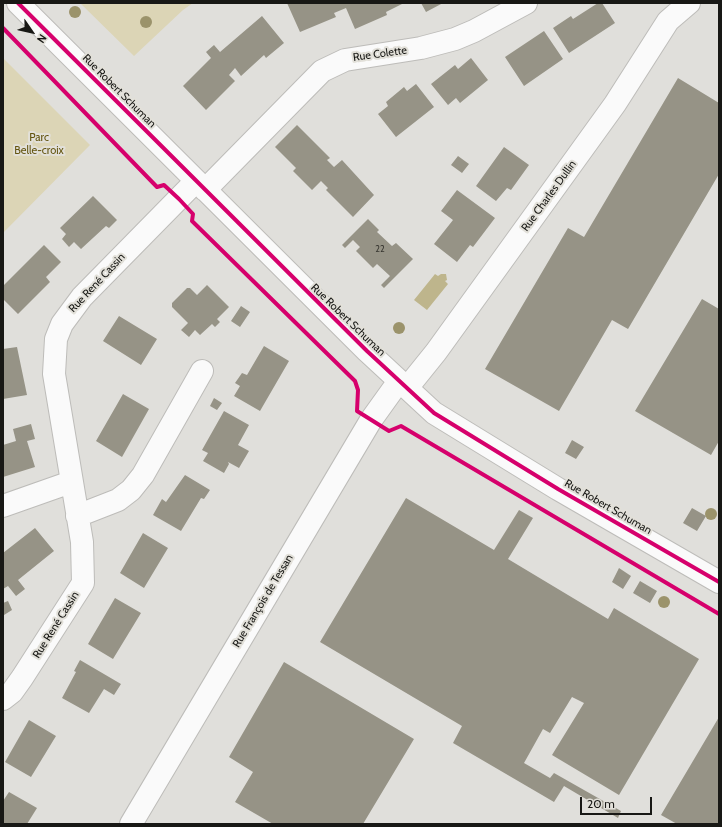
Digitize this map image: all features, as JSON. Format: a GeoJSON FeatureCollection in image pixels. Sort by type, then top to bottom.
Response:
{"type":"FeatureCollection","features":[{"type":"Feature","properties":{"kind":"street","name":"Rue Robert Schuman"},"geometry":{"type":"LineString","coordinates":[[18,3],[200,186],[403,385],[434,413],[719,582]]}},
{"type":"Feature","properties":{"kind":"street","name":"Rue Colette"},"geometry":{"type":"LineString","coordinates":[[200,186],[322,71],[345,60],[421,48],[455,39],[481,28],[526,3]]}},
{"type":"Feature","properties":{"kind":"street","name":"Rue Charles Dullin"},"geometry":{"type":"LineString","coordinates":[[403,385],[436,352],[606,117],[668,21],[689,3]]}},
{"type":"Feature","properties":{"kind":"street","name":"Rue René Cassin"},"geometry":{"type":"LineString","coordinates":[[3,699],[12,692],[22,678],[83,583],[82,542],[54,374],[56,339],[62,324],[82,297],[200,186]]}},
{"type":"Feature","properties":{"kind":"street"},"geometry":{"type":"LineString","coordinates":[[77,516],[118,500],[131,490],[143,475],[202,371]]}},
{"type":"Feature","properties":{"kind":"street","name":"Rue François de Tessan"},"geometry":{"type":"LineString","coordinates":[[139,821],[371,420],[403,385]]}},
{"type":"Feature","properties":{"kind":"street"},"geometry":{"type":"LineString","coordinates":[[3,506],[71,482]]}},
{"type":"Feature","properties":{"kind":"green space"},"geometry":{"type":"Polygon","coordinates":[[[80,3],[193,3],[183,10],[134,56],[80,3]]]}},
{"type":"Feature","properties":{"kind":"green space","name":"Parc Belle-croix"},"geometry":{"type":"Polygon","coordinates":[[[3,58],[90,145],[3,233],[3,58]]]}},
{"type":"Feature","properties":{"kind":"shaded area"},"geometry":{"type":"Polygon","coordinates":[[[435,274],[438,276],[441,274],[446,274],[447,280],[445,281],[448,284],[427,310],[414,300],[435,274]]]}},
{"type":"Feature","properties":{"kind":"building"},"geometry":{"type":"Polygon","coordinates":[[[287,3],[402,4],[386,12],[387,15],[355,29],[346,8],[334,13],[336,17],[300,32],[287,3]]]}},
{"type":"Feature","properties":{"kind":"building"},"geometry":{"type":"Polygon","coordinates":[[[421,3],[443,3],[426,12],[421,3]]]}},
{"type":"Feature","properties":{"kind":"building"},"geometry":{"type":"Polygon","coordinates":[[[598,3],[602,3],[615,23],[569,53],[553,28],[571,16],[573,19],[598,3]]]}},
{"type":"Feature","properties":{"kind":"building"},"geometry":{"type":"Polygon","coordinates":[[[262,16],[284,43],[266,58],[264,55],[241,76],[235,68],[229,75],[235,81],[206,110],[183,86],[211,58],[206,52],[214,45],[220,52],[262,16]]]}},
{"type":"Feature","properties":{"kind":"building"},"geometry":{"type":"Polygon","coordinates":[[[544,31],[563,59],[524,86],[505,57],[544,31]]]}},
{"type":"Feature","properties":{"kind":"building"},"geometry":{"type":"Polygon","coordinates":[[[471,58],[488,80],[460,103],[456,98],[448,105],[431,84],[455,65],[458,69],[471,58]]]}},
{"type":"Feature","properties":{"kind":"building"},"geometry":{"type":"Polygon","coordinates":[[[678,78],[719,103],[719,174],[628,329],[612,320],[559,411],[485,369],[568,228],[584,237],[678,78]]]}},
{"type":"Feature","properties":{"kind":"building"},"geometry":{"type":"Polygon","coordinates":[[[416,84],[434,107],[396,137],[378,114],[388,106],[386,102],[404,87],[407,91],[416,84]]]}},
{"type":"Feature","properties":{"kind":"building"},"geometry":{"type":"Polygon","coordinates":[[[297,125],[330,158],[327,160],[334,167],[342,160],[374,195],[353,217],[326,190],[328,188],[321,181],[312,190],[293,171],[296,168],[275,147],[297,125]]]}},
{"type":"Feature","properties":{"kind":"building"},"geometry":{"type":"Polygon","coordinates":[[[504,147],[529,165],[511,190],[507,188],[496,201],[476,186],[504,147]]]}},
{"type":"Feature","properties":{"kind":"building"},"geometry":{"type":"Polygon","coordinates":[[[458,156],[469,164],[462,173],[451,165],[458,156]]]}},
{"type":"Feature","properties":{"kind":"building"},"geometry":{"type":"Polygon","coordinates":[[[457,190],[495,218],[473,247],[470,245],[457,262],[434,244],[453,220],[441,211],[457,190]]]}},
{"type":"Feature","properties":{"kind":"building"},"geometry":{"type":"Polygon","coordinates":[[[93,196],[117,220],[109,228],[106,226],[81,249],[74,242],[69,247],[62,239],[66,234],[60,228],[93,196]]]}},
{"type":"Feature","properties":{"kind":"building"},"geometry":{"type":"Polygon","coordinates":[[[368,219],[379,230],[377,232],[392,246],[396,243],[413,259],[384,288],[381,285],[390,276],[377,264],[373,268],[356,251],[360,247],[353,240],[345,248],[342,245],[368,219]]]}},
{"type":"Feature","properties":{"kind":"building"},"geometry":{"type":"Polygon","coordinates":[[[44,245],[61,262],[46,277],[50,282],[18,314],[3,299],[3,286],[44,245]]]}},
{"type":"Feature","properties":{"kind":"building"},"geometry":{"type":"Polygon","coordinates":[[[207,285],[229,307],[217,319],[220,322],[215,327],[212,324],[200,335],[195,330],[189,337],[181,330],[188,323],[172,307],[172,303],[187,288],[190,288],[197,295],[207,285]]]}},
{"type":"Feature","properties":{"kind":"building"},"geometry":{"type":"Polygon","coordinates":[[[702,299],[719,309],[719,441],[711,455],[635,411],[702,299]]]}},
{"type":"Feature","properties":{"kind":"building"},"geometry":{"type":"Polygon","coordinates":[[[241,306],[250,312],[240,327],[231,321],[241,306]]]}},
{"type":"Feature","properties":{"kind":"building"},"geometry":{"type":"Polygon","coordinates":[[[119,316],[157,339],[141,365],[103,341],[119,316]]]}},
{"type":"Feature","properties":{"kind":"building"},"geometry":{"type":"Polygon","coordinates":[[[264,346],[289,361],[260,411],[234,396],[240,386],[235,383],[242,373],[247,375],[264,346]]]}},
{"type":"Feature","properties":{"kind":"building"},"geometry":{"type":"Polygon","coordinates":[[[17,347],[27,395],[3,399],[3,349],[17,347]]]}},
{"type":"Feature","properties":{"kind":"building"},"geometry":{"type":"Polygon","coordinates":[[[123,394],[149,409],[122,457],[96,441],[123,394]]]}},
{"type":"Feature","properties":{"kind":"building"},"geometry":{"type":"Polygon","coordinates":[[[214,398],[222,403],[217,410],[210,406],[214,398]]]}},
{"type":"Feature","properties":{"kind":"building"},"geometry":{"type":"Polygon","coordinates":[[[224,411],[249,425],[238,445],[249,451],[239,468],[228,462],[229,464],[224,473],[203,461],[208,453],[202,450],[224,411]]]}},
{"type":"Feature","properties":{"kind":"building"},"geometry":{"type":"Polygon","coordinates":[[[31,424],[35,439],[27,441],[35,467],[3,477],[3,445],[16,441],[13,429],[31,424]]]}},
{"type":"Feature","properties":{"kind":"building"},"geometry":{"type":"Polygon","coordinates":[[[572,440],[584,447],[576,459],[565,453],[572,440]]]}},
{"type":"Feature","properties":{"kind":"building"},"geometry":{"type":"Polygon","coordinates":[[[185,475],[210,490],[204,499],[201,498],[181,531],[153,515],[162,499],[166,502],[185,475]]]}},
{"type":"Feature","properties":{"kind":"building"},"geometry":{"type":"Polygon","coordinates":[[[406,498],[494,550],[519,510],[533,518],[508,559],[608,619],[614,608],[699,659],[619,795],[552,755],[584,703],[572,697],[550,733],[543,729],[524,763],[550,778],[554,773],[621,811],[618,818],[564,786],[554,802],[453,743],[462,726],[320,642],[406,498]]]}},
{"type":"Feature","properties":{"kind":"building"},"geometry":{"type":"Polygon","coordinates":[[[692,508],[706,516],[697,531],[683,523],[692,508]]]}},
{"type":"Feature","properties":{"kind":"building"},"geometry":{"type":"Polygon","coordinates":[[[35,528],[54,551],[18,580],[25,589],[16,596],[8,586],[3,589],[3,553],[35,528]]]}},
{"type":"Feature","properties":{"kind":"building"},"geometry":{"type":"Polygon","coordinates":[[[143,533],[168,548],[144,588],[120,573],[143,533]]]}},
{"type":"Feature","properties":{"kind":"building"},"geometry":{"type":"Polygon","coordinates":[[[619,568],[631,576],[623,589],[612,582],[619,568]]]}},
{"type":"Feature","properties":{"kind":"building"},"geometry":{"type":"Polygon","coordinates":[[[640,581],[657,591],[650,603],[633,593],[640,581]]]}},
{"type":"Feature","properties":{"kind":"building"},"geometry":{"type":"Polygon","coordinates":[[[115,598],[141,613],[113,659],[88,644],[115,598]]]}},
{"type":"Feature","properties":{"kind":"building"},"geometry":{"type":"Polygon","coordinates":[[[8,601],[12,610],[4,615],[3,603],[8,601]]]}},
{"type":"Feature","properties":{"kind":"building"},"geometry":{"type":"Polygon","coordinates":[[[80,660],[121,684],[114,695],[104,689],[89,713],[62,698],[76,672],[74,671],[80,660]]]}},
{"type":"Feature","properties":{"kind":"building"},"geometry":{"type":"Polygon","coordinates":[[[284,662],[414,739],[363,824],[273,824],[235,802],[253,772],[229,757],[284,662]]]}},
{"type":"Feature","properties":{"kind":"building"},"geometry":{"type":"Polygon","coordinates":[[[719,717],[719,824],[677,824],[661,815],[719,717]]]}},
{"type":"Feature","properties":{"kind":"building"},"geometry":{"type":"Polygon","coordinates":[[[29,720],[56,736],[31,777],[5,762],[29,720]]]}},
{"type":"Feature","properties":{"kind":"building"},"geometry":{"type":"Polygon","coordinates":[[[9,792],[37,808],[27,824],[3,824],[3,801],[9,792]]]}},
{"type":"Feature","properties":{"kind":"cycle path"},"geometry":{"type":"LineString","coordinates":[[18,3],[367,351],[434,413],[558,489],[719,582]]}},
{"type":"Feature","properties":{"kind":"cycle path"},"geometry":{"type":"LineString","coordinates":[[3,28],[157,187],[164,185],[179,199],[193,214],[192,221],[355,381],[358,390],[357,411],[389,431],[401,426],[719,614]]}}]}
